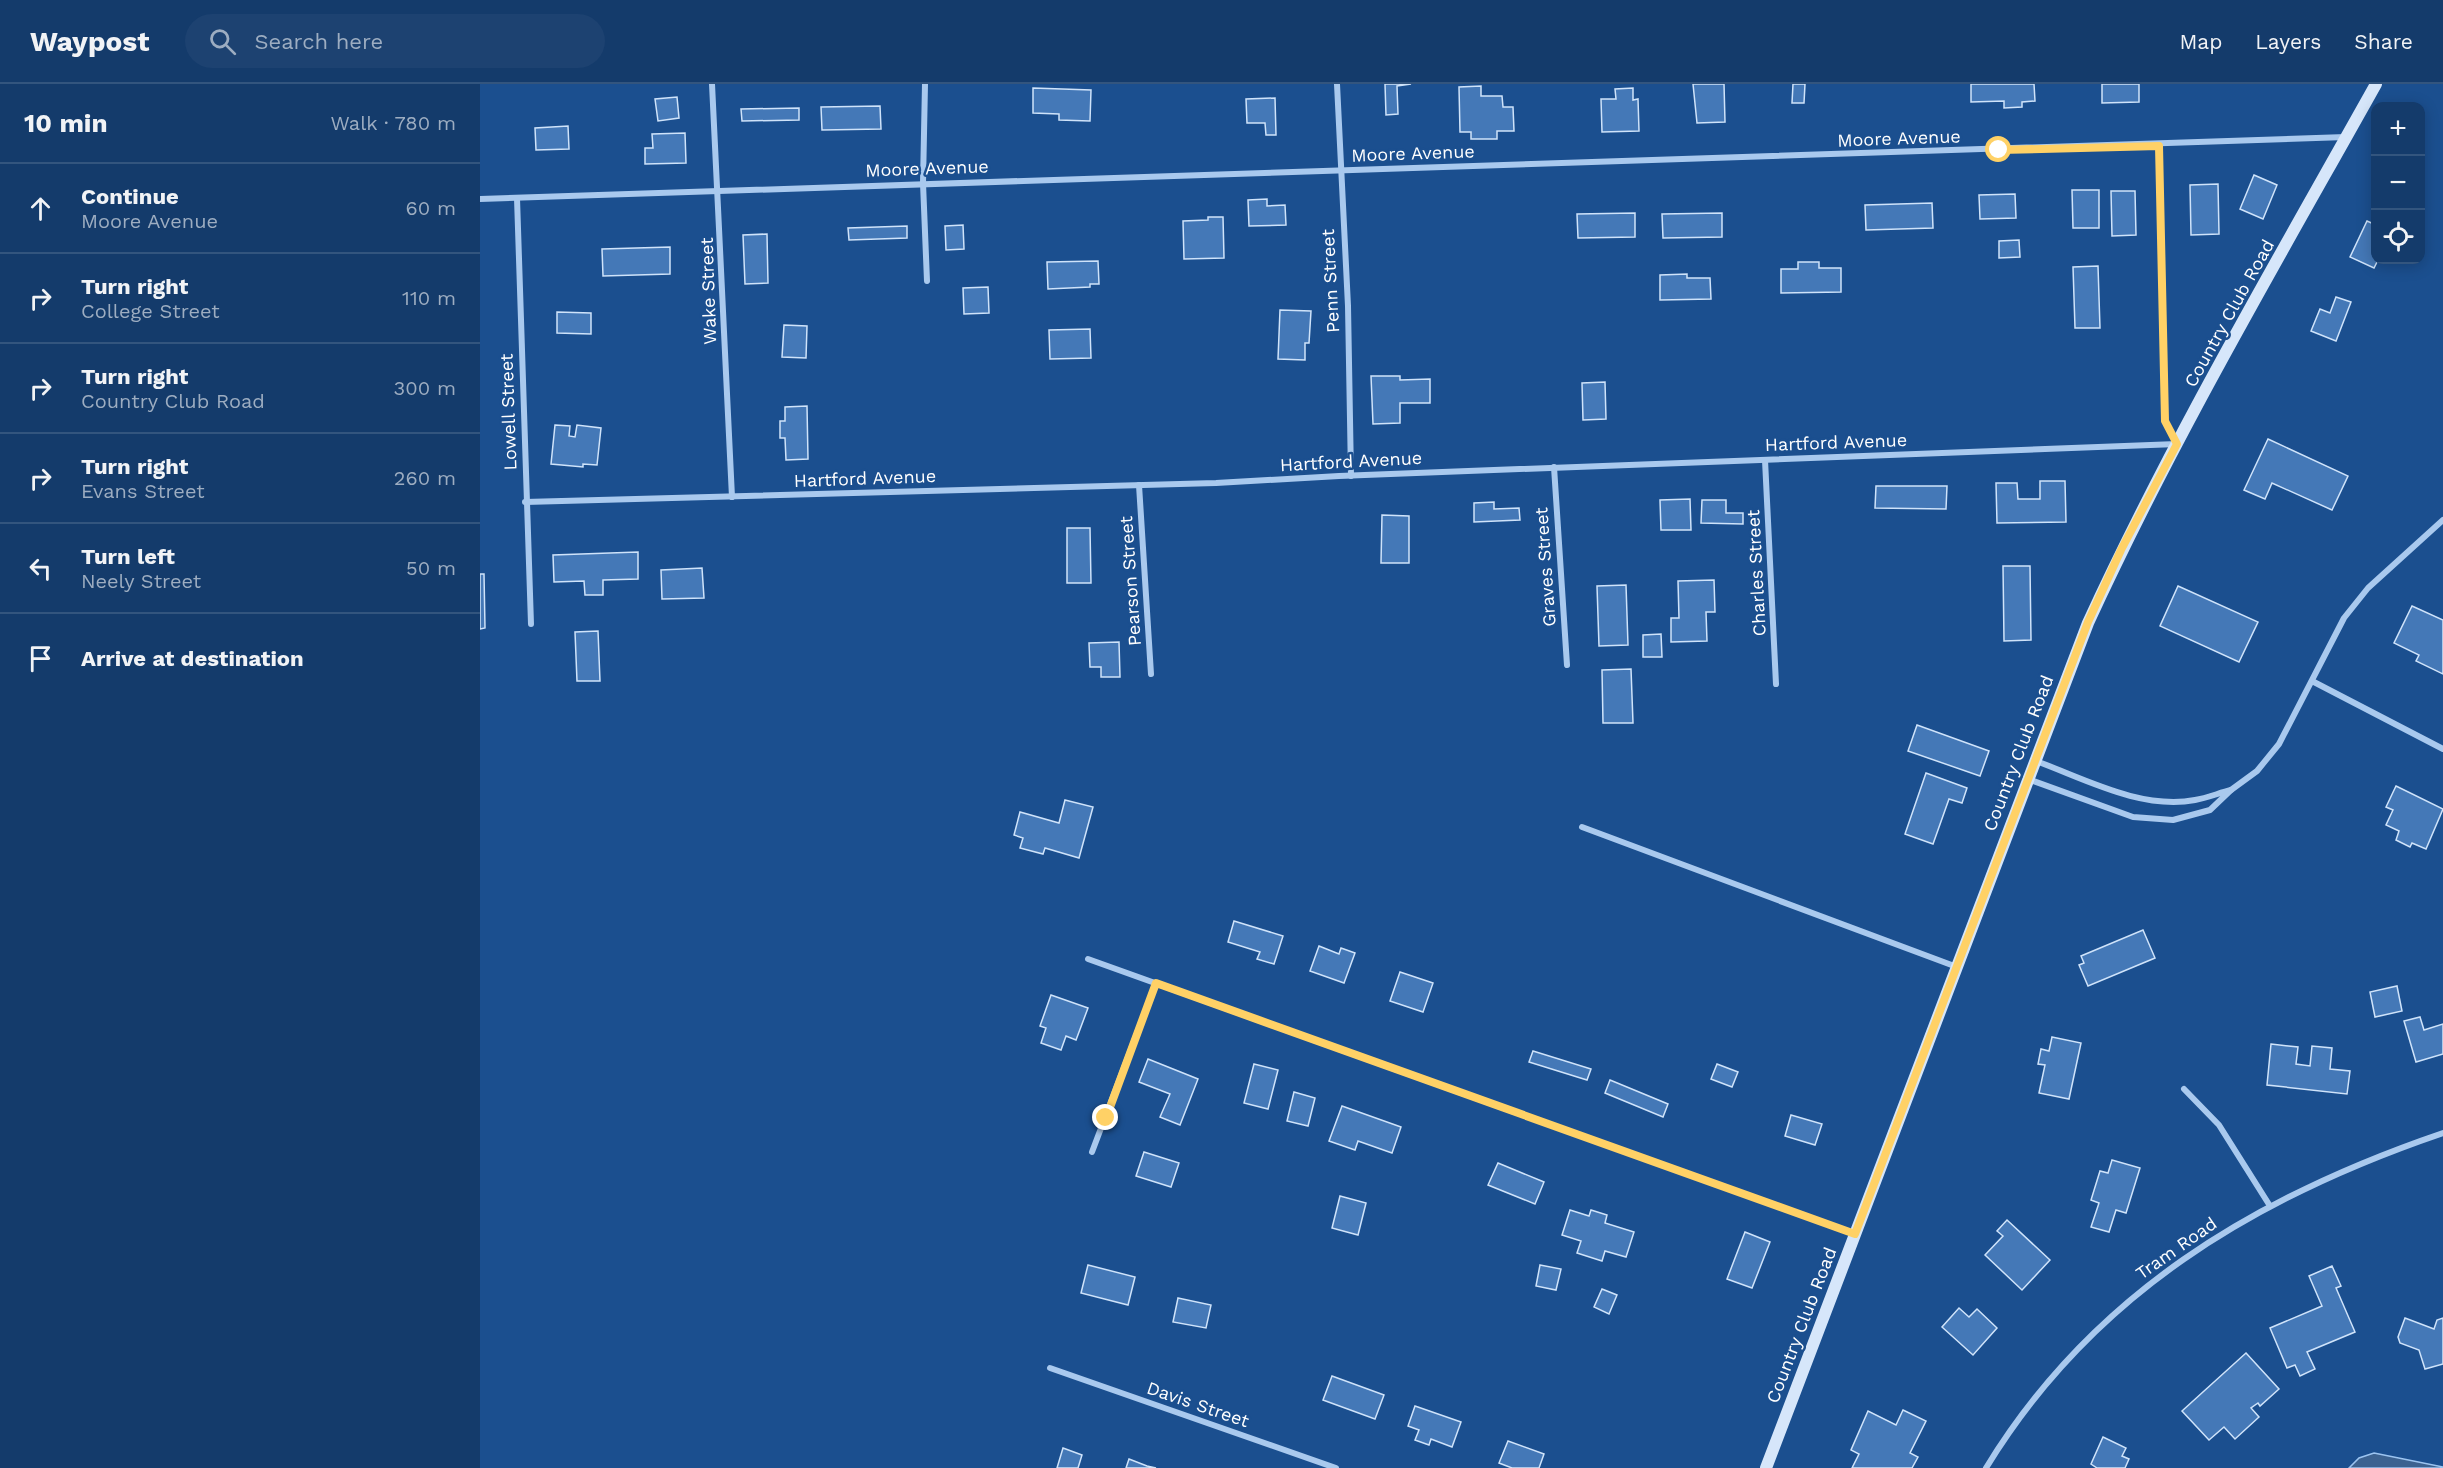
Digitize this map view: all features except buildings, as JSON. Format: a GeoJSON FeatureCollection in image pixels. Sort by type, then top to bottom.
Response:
{"type":"FeatureCollection","features":[{"type":"Feature","properties":{"kind":"street","name":"Wake Street"},"geometry":{"type":"LineString","coordinates":[[712,84],[732,497]]}},
{"type":"Feature","properties":{"kind":"street"},"geometry":{"type":"LineString","coordinates":[[925,84],[923,183],[927,281]]}},
{"type":"Feature","properties":{"kind":"street","name":"Penn Street"},"geometry":{"type":"LineString","coordinates":[[1337,84],[1348,306],[1351,476]]}},
{"type":"Feature","properties":{"kind":"street","name":"Country Club Road"},"geometry":{"type":"LineString","coordinates":[[1766,1468],[2088,622],[2121,550],[2177,444],[2376,84]]}},
{"type":"Feature","properties":{"kind":"street","name":"Moore Avenue"},"geometry":{"type":"LineString","coordinates":[[480,199],[923,183],[2159,146],[2346,137]]}},
{"type":"Feature","properties":{"kind":"street"},"geometry":{"type":"LineString","coordinates":[[2159,146],[2165,421],[2177,444]]}},
{"type":"Feature","properties":{"kind":"street","name":"Lowell Street"},"geometry":{"type":"LineString","coordinates":[[517,198],[525,502],[531,624]]}},
{"type":"Feature","properties":{"kind":"street","name":"Hartford Avenue"},"geometry":{"type":"LineString","coordinates":[[525,502],[1139,485],[2177,444]]}},
{"type":"Feature","properties":{"kind":"street","name":"Charles Street"},"geometry":{"type":"LineString","coordinates":[[1765,460],[1776,684]]}},
{"type":"Feature","properties":{"kind":"street","name":"Graves Street"},"geometry":{"type":"LineString","coordinates":[[1554,467],[1567,665]]}},
{"type":"Feature","properties":{"kind":"street","name":"Pearson Street"},"geometry":{"type":"LineString","coordinates":[[1139,485],[1151,674]]}},
{"type":"Feature","properties":{"kind":"street"},"geometry":{"type":"LineString","coordinates":[[2027,779],[2133,818],[2173,820],[2210,810],[2231,790],[2257,771],[2279,744],[2344,618],[2368,588],[2443,520]]}},
{"type":"Feature","properties":{"kind":"street"},"geometry":{"type":"LineString","coordinates":[[2312,681],[2443,749]]}},
{"type":"Feature","properties":{"kind":"street"},"geometry":{"type":"LineString","coordinates":[[2034,760],[2136,798],[2194,800],[2231,790]]}},
{"type":"Feature","properties":{"kind":"street"},"geometry":{"type":"LineString","coordinates":[[1581,827],[1957,967]]}},
{"type":"Feature","properties":{"kind":"street"},"geometry":{"type":"LineString","coordinates":[[1088,958],[1855,1234]]}},
{"type":"Feature","properties":{"kind":"street"},"geometry":{"type":"LineString","coordinates":[[1092,1152],[1156,983]]}},
{"type":"Feature","properties":{"kind":"street"},"geometry":{"type":"LineString","coordinates":[[2184,1089],[2219,1125],[2270,1206]]}},
{"type":"Feature","properties":{"kind":"street","name":"Tram Road"},"geometry":{"type":"LineString","coordinates":[[1986,1468],[2044,1387],[2105,1323],[2172,1265],[2210,1239],[2333,1174],[2443,1133]]}},
{"type":"Feature","properties":{"kind":"street","name":"Davis Street"},"geometry":{"type":"LineString","coordinates":[[1050,1368],[1336,1468]]}},
{"type":"Feature","properties":{"kind":"water"},"geometry":{"type":"Polygon","coordinates":[[[2374,1453],[2443,1468],[2349,1468],[2359,1458],[2374,1453]]]}},
{"type":"Feature","properties":{"kind":"route"},"geometry":{"type":"LineString","coordinates":[[1106,1118],[1156,983],[1855,1234],[2088,622],[2121,550],[2177,444],[2165,421],[2159,146],[1999,150]]}}]}
